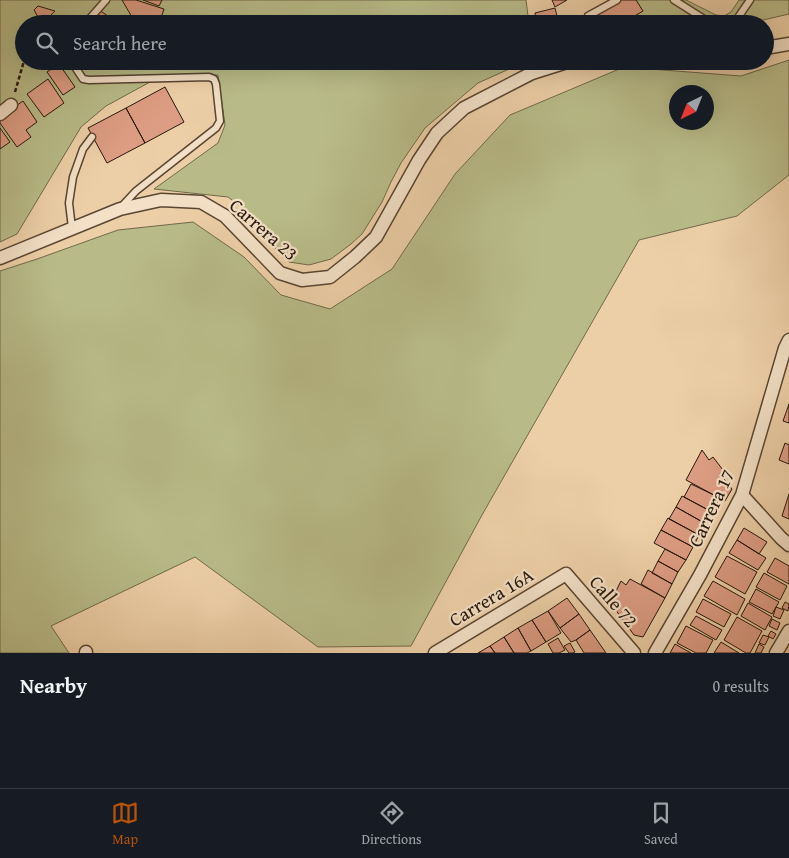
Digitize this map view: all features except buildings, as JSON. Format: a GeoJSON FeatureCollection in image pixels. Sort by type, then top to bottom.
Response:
{"type":"FeatureCollection","features":[{"type":"Feature","properties":{"kind":"street"},"geometry":{"type":"LineString","coordinates":[[774,46],[789,44]]}},
{"type":"Feature","properties":{"kind":"street","name":"Carrera 23"},"geometry":{"type":"LineString","coordinates":[[0,258],[120,209],[161,200],[201,202],[225,216],[280,273],[302,280],[330,277],[376,238],[436,133],[464,108],[539,70]]}},
{"type":"Feature","properties":{"kind":"street"},"geometry":{"type":"LineString","coordinates":[[0,114],[11,105]]}},
{"type":"Feature","properties":{"kind":"street","name":"Carrera 17"},"geometry":{"type":"LineString","coordinates":[[655,653],[742,495],[785,348],[789,340]]}},
{"type":"Feature","properties":{"kind":"street"},"geometry":{"type":"LineString","coordinates":[[742,495],[789,545]]}},
{"type":"Feature","properties":{"kind":"street","name":"Carrera 16A"},"geometry":{"type":"LineString","coordinates":[[435,653],[566,574]]}},
{"type":"Feature","properties":{"kind":"street","name":"Calle 72"},"geometry":{"type":"LineString","coordinates":[[566,574],[634,653]]}},
{"type":"Feature","properties":{"kind":"street"},"geometry":{"type":"LineString","coordinates":[[776,653],[789,631]]}},
{"type":"Feature","properties":{"kind":"lane"},"geometry":{"type":"LineString","coordinates":[[93,15],[106,0]]}},
{"type":"Feature","properties":{"kind":"lane"},"geometry":{"type":"LineString","coordinates":[[590,15],[617,0]]}},
{"type":"Feature","properties":{"kind":"lane"},"geometry":{"type":"LineString","coordinates":[[674,0],[698,15]]}},
{"type":"Feature","properties":{"kind":"lane"},"geometry":{"type":"LineString","coordinates":[[740,15],[750,0]]}},
{"type":"Feature","properties":{"kind":"lane"},"geometry":{"type":"LineString","coordinates":[[77,70],[83,79],[89,80],[209,77],[214,79],[216,84],[220,121],[216,128],[136,190],[120,209]]}},
{"type":"Feature","properties":{"kind":"lane"},"geometry":{"type":"LineString","coordinates":[[72,228],[69,203],[73,176],[83,149],[92,137]]}},
{"type":"Feature","properties":{"kind":"path"},"geometry":{"type":"LineString","coordinates":[[11,105],[21,70]]}},
{"type":"Feature","properties":{"kind":"green space"},"geometry":{"type":"Polygon","coordinates":[[[0,0],[526,0],[528,15],[15,15],[15,70],[507,70],[478,83],[425,128],[401,163],[382,202],[362,234],[331,259],[309,265],[289,262],[276,249],[254,217],[228,197],[154,189],[218,143],[225,125],[218,75],[161,76],[106,106],[81,127],[17,234],[0,242],[0,0]]]}},
{"type":"Feature","properties":{"kind":"green space"},"geometry":{"type":"Polygon","coordinates":[[[636,0],[686,0],[716,15],[636,15],[643,11],[636,0]]]}},
{"type":"Feature","properties":{"kind":"green space"},"geometry":{"type":"Polygon","coordinates":[[[739,0],[789,0],[789,14],[774,17],[774,15],[726,15],[731,12],[739,0]]]}},
{"type":"Feature","properties":{"kind":"green space"},"geometry":{"type":"Polygon","coordinates":[[[789,60],[789,175],[737,216],[639,240],[482,515],[411,646],[318,647],[195,557],[51,626],[69,653],[0,653],[0,271],[118,230],[193,222],[244,257],[281,295],[330,309],[392,269],[455,174],[510,115],[617,70],[663,70],[741,76],[759,70],[774,70],[774,65],[789,60]]]}}]}
